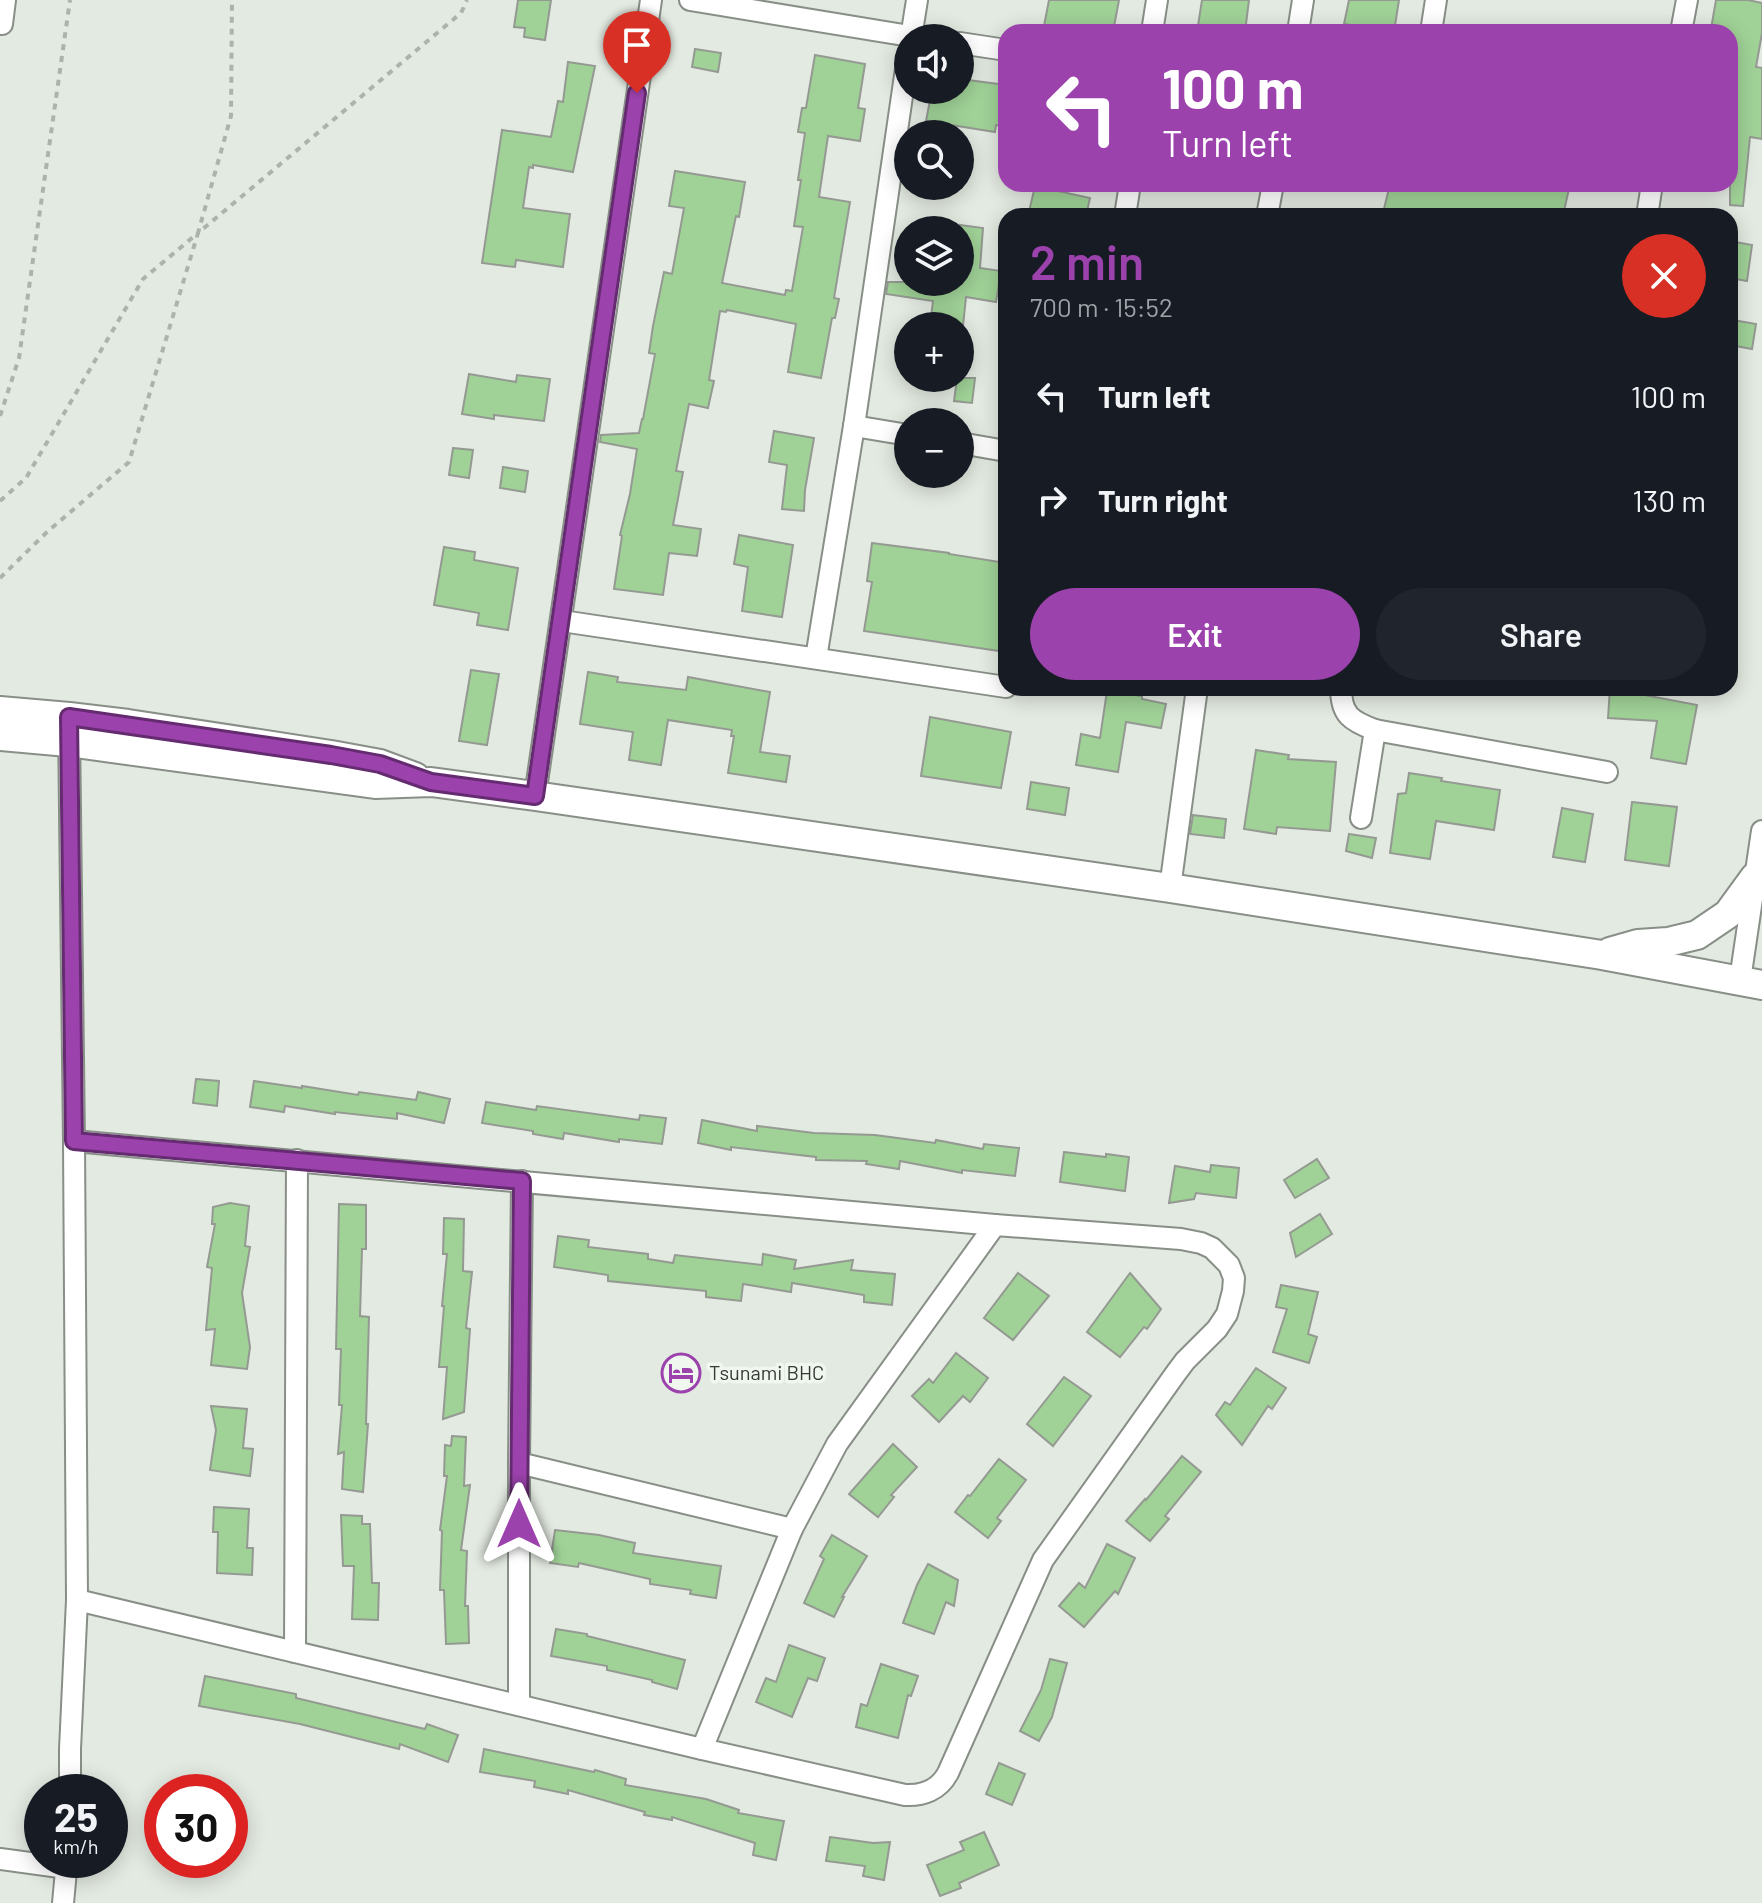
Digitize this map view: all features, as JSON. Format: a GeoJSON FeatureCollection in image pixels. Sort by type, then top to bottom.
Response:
{"type":"FeatureCollection","features":[{"type":"Feature","properties":{"kind":"main road"},"geometry":{"type":"LineString","coordinates":[[0,711],[69,730],[343,757],[380,764],[431,782],[1170,888],[1602,955],[1751,982]]}},
{"type":"Feature","properties":{"kind":"main road"},"geometry":{"type":"LineString","coordinates":[[0,736],[69,730]]}},
{"type":"Feature","properties":{"kind":"main road"},"geometry":{"type":"LineString","coordinates":[[1602,955],[1638,944],[1668,942],[1697,935],[1728,914],[1755,877]]}},
{"type":"Feature","properties":{"kind":"street"},"geometry":{"type":"LineString","coordinates":[[2,24],[5,0]]}},
{"type":"Feature","properties":{"kind":"street"},"geometry":{"type":"LineString","coordinates":[[535,796],[651,0]]}},
{"type":"Feature","properties":{"kind":"street"},"geometry":{"type":"LineString","coordinates":[[690,0],[894,38]]}},
{"type":"Feature","properties":{"kind":"street"},"geometry":{"type":"LineString","coordinates":[[915,24],[917,0]]}},
{"type":"Feature","properties":{"kind":"street"},"geometry":{"type":"LineString","coordinates":[[1153,24],[1157,0]]}},
{"type":"Feature","properties":{"kind":"street"},"geometry":{"type":"LineString","coordinates":[[1299,24],[1303,0]]}},
{"type":"Feature","properties":{"kind":"street"},"geometry":{"type":"LineString","coordinates":[[1432,24],[1436,0]]}},
{"type":"Feature","properties":{"kind":"street"},"geometry":{"type":"LineString","coordinates":[[1682,24],[1687,0]]}},
{"type":"Feature","properties":{"kind":"street"},"geometry":{"type":"LineString","coordinates":[[974,45],[998,49]]}},
{"type":"Feature","properties":{"kind":"street"},"geometry":{"type":"LineString","coordinates":[[816,658],[903,104]]}},
{"type":"Feature","properties":{"kind":"street"},"geometry":{"type":"LineString","coordinates":[[854,426],[894,433]]}},
{"type":"Feature","properties":{"kind":"street"},"geometry":{"type":"LineString","coordinates":[[974,445],[998,450]]}},
{"type":"Feature","properties":{"kind":"street"},"geometry":{"type":"LineString","coordinates":[[562,621],[998,686]]}},
{"type":"Feature","properties":{"kind":"street"},"geometry":{"type":"LineString","coordinates":[[1170,888],[1196,696]]}},
{"type":"Feature","properties":{"kind":"street"},"geometry":{"type":"LineString","coordinates":[[1341,696],[1341,705],[1346,714],[1359,724],[1375,730],[1607,772]]}},
{"type":"Feature","properties":{"kind":"street"},"geometry":{"type":"LineString","coordinates":[[69,730],[77,1600],[71,1774]]}},
{"type":"Feature","properties":{"kind":"street"},"geometry":{"type":"LineString","coordinates":[[1361,818],[1375,730]]}},
{"type":"Feature","properties":{"kind":"street"},"geometry":{"type":"LineString","coordinates":[[1751,982],[1755,877],[1762,831]]}},
{"type":"Feature","properties":{"kind":"street"},"geometry":{"type":"LineString","coordinates":[[74,1141],[995,1225],[1181,1239],[1212,1248],[1229,1265],[1234,1278],[1230,1307],[1217,1329],[1185,1361],[1043,1560],[948,1773],[937,1787],[923,1794],[905,1795],[702,1749],[77,1600]]}},
{"type":"Feature","properties":{"kind":"street"},"geometry":{"type":"LineString","coordinates":[[295,1652],[297,1160]]}},
{"type":"Feature","properties":{"kind":"street"},"geometry":{"type":"LineString","coordinates":[[519,1705],[522,1181]]}},
{"type":"Feature","properties":{"kind":"street"},"geometry":{"type":"LineString","coordinates":[[702,1749],[792,1529],[837,1444],[995,1225]]}},
{"type":"Feature","properties":{"kind":"street"},"geometry":{"type":"LineString","coordinates":[[519,1463],[792,1529]]}},
{"type":"Feature","properties":{"kind":"street"},"geometry":{"type":"LineString","coordinates":[[0,1859],[24,1861]]}},
{"type":"Feature","properties":{"kind":"street"},"geometry":{"type":"LineString","coordinates":[[63,1903],[66,1878]]}},
{"type":"Feature","properties":{"kind":"path"},"geometry":{"type":"LineString","coordinates":[[0,416],[19,358],[70,0]]}},
{"type":"Feature","properties":{"kind":"path"},"geometry":{"type":"LineString","coordinates":[[0,578],[47,532],[129,462],[231,116],[232,0]]}},
{"type":"Feature","properties":{"kind":"path"},"geometry":{"type":"LineString","coordinates":[[0,501],[26,478],[143,279],[461,13],[467,0]]}},
{"type":"Feature","properties":{"kind":"building"},"geometry":{"type":"Polygon","coordinates":[[[518,0],[551,0],[545,40],[524,37],[525,28],[514,27],[518,0]]]}},
{"type":"Feature","properties":{"kind":"building"},"geometry":{"type":"Polygon","coordinates":[[[1049,0],[1119,0],[1114,24],[1044,24],[1049,0]]]}},
{"type":"Feature","properties":{"kind":"building"},"geometry":{"type":"Polygon","coordinates":[[[1202,0],[1249,0],[1246,24],[1198,24],[1202,0]]]}},
{"type":"Feature","properties":{"kind":"building"},"geometry":{"type":"Polygon","coordinates":[[[1349,0],[1399,0],[1395,24],[1344,24],[1349,0]]]}},
{"type":"Feature","properties":{"kind":"building"},"geometry":{"type":"Polygon","coordinates":[[[1716,0],[1762,3],[1762,33],[1756,67],[1762,68],[1762,139],[1750,137],[1743,206],[1730,205],[1730,192],[1738,192],[1738,24],[1712,24],[1716,0]]]}},
{"type":"Feature","properties":{"kind":"building"},"geometry":{"type":"Polygon","coordinates":[[[695,49],[721,53],[718,72],[692,67],[695,49]]]}},
{"type":"Feature","properties":{"kind":"building"},"geometry":{"type":"Polygon","coordinates":[[[815,55],[865,64],[858,108],[865,109],[860,141],[828,136],[819,197],[850,202],[834,298],[839,299],[835,318],[832,318],[821,378],[788,372],[796,324],[720,311],[709,380],[714,381],[708,408],[689,404],[676,471],[683,472],[673,525],[701,529],[697,556],[669,553],[663,595],[614,589],[620,535],[637,449],[600,442],[601,435],[639,433],[643,419],[655,354],[649,353],[653,326],[664,272],[672,274],[684,208],[669,206],[675,171],[745,182],[722,283],[785,295],[786,290],[792,291],[803,227],[794,226],[805,133],[798,132],[802,108],[806,108],[815,55]]]}},
{"type":"Feature","properties":{"kind":"building"},"geometry":{"type":"Polygon","coordinates":[[[568,62],[595,66],[573,172],[533,165],[533,168],[529,167],[523,208],[570,214],[563,267],[516,260],[515,267],[482,263],[502,130],[551,137],[558,101],[563,102],[568,62]]]}},
{"type":"Feature","properties":{"kind":"building"},"geometry":{"type":"Polygon","coordinates":[[[974,81],[998,84],[998,125],[995,132],[974,129],[974,120],[926,120],[929,104],[974,104],[974,81]]]}},
{"type":"Feature","properties":{"kind":"building"},"geometry":{"type":"Polygon","coordinates":[[[1034,192],[1062,192],[1090,198],[1088,208],[1030,208],[1034,192]]]}},
{"type":"Feature","properties":{"kind":"building"},"geometry":{"type":"Polygon","coordinates":[[[1388,192],[1568,192],[1565,208],[1384,208],[1388,192]]]}},
{"type":"Feature","properties":{"kind":"building"},"geometry":{"type":"Polygon","coordinates":[[[974,227],[983,228],[980,268],[998,271],[996,302],[966,297],[964,312],[932,312],[933,301],[899,296],[974,296],[974,227]]]}},
{"type":"Feature","properties":{"kind":"building"},"geometry":{"type":"Polygon","coordinates":[[[1738,242],[1752,245],[1747,281],[1738,279],[1738,242]]]}},
{"type":"Feature","properties":{"kind":"building"},"geometry":{"type":"Polygon","coordinates":[[[888,282],[894,282],[894,295],[886,294],[888,282]]]}},
{"type":"Feature","properties":{"kind":"building"},"geometry":{"type":"Polygon","coordinates":[[[1738,321],[1756,324],[1752,349],[1738,346],[1738,321]]]}},
{"type":"Feature","properties":{"kind":"building"},"geometry":{"type":"Polygon","coordinates":[[[469,374],[516,382],[517,375],[550,379],[544,421],[462,414],[469,374]]]}},
{"type":"Feature","properties":{"kind":"building"},"geometry":{"type":"Polygon","coordinates":[[[955,392],[973,392],[972,403],[954,401],[955,392]]]}},
{"type":"Feature","properties":{"kind":"building"},"geometry":{"type":"Polygon","coordinates":[[[774,431],[814,438],[804,511],[782,509],[787,465],[769,462],[774,431]]]}},
{"type":"Feature","properties":{"kind":"building"},"geometry":{"type":"Polygon","coordinates":[[[453,448],[473,450],[469,478],[449,475],[453,448]]]}},
{"type":"Feature","properties":{"kind":"building"},"geometry":{"type":"Polygon","coordinates":[[[503,467],[528,471],[525,492],[500,488],[503,467]]]}},
{"type":"Feature","properties":{"kind":"building"},"geometry":{"type":"Polygon","coordinates":[[[739,535],[793,545],[782,617],[742,611],[748,567],[734,564],[739,535]]]}},
{"type":"Feature","properties":{"kind":"building"},"geometry":{"type":"Polygon","coordinates":[[[872,543],[998,562],[998,651],[864,631],[872,582],[867,581],[872,543]]]}},
{"type":"Feature","properties":{"kind":"building"},"geometry":{"type":"Polygon","coordinates":[[[444,547],[475,552],[474,560],[518,568],[508,630],[477,625],[479,613],[434,605],[444,547]]]}},
{"type":"Feature","properties":{"kind":"building"},"geometry":{"type":"Polygon","coordinates":[[[471,670],[499,674],[487,745],[459,741],[471,670]]]}},
{"type":"Feature","properties":{"kind":"building"},"geometry":{"type":"Polygon","coordinates":[[[588,672],[618,677],[617,682],[686,690],[688,677],[770,692],[760,752],[790,756],[786,782],[728,773],[734,736],[731,736],[732,730],[668,720],[661,765],[629,760],[633,732],[580,724],[588,672]]]}},
{"type":"Feature","properties":{"kind":"building"},"geometry":{"type":"Polygon","coordinates":[[[1106,696],[1142,696],[1142,699],[1166,704],[1161,728],[1126,722],[1118,772],[1076,765],[1081,734],[1100,738],[1106,696]]]}},
{"type":"Feature","properties":{"kind":"building"},"geometry":{"type":"Polygon","coordinates":[[[1609,696],[1650,696],[1697,705],[1686,764],[1651,758],[1657,721],[1608,718],[1609,696]]]}},
{"type":"Feature","properties":{"kind":"building"},"geometry":{"type":"Polygon","coordinates":[[[930,717],[1011,732],[1001,788],[921,776],[930,717]]]}},
{"type":"Feature","properties":{"kind":"building"},"geometry":{"type":"Polygon","coordinates":[[[1256,750],[1289,755],[1288,759],[1336,762],[1330,831],[1277,827],[1276,834],[1244,829],[1256,750]]]}},
{"type":"Feature","properties":{"kind":"building"},"geometry":{"type":"Polygon","coordinates":[[[1409,773],[1500,790],[1494,830],[1436,821],[1430,859],[1390,853],[1398,794],[1406,793],[1409,773]]]}},
{"type":"Feature","properties":{"kind":"building"},"geometry":{"type":"Polygon","coordinates":[[[1031,782],[1069,788],[1065,815],[1027,809],[1031,782]]]}},
{"type":"Feature","properties":{"kind":"building"},"geometry":{"type":"Polygon","coordinates":[[[1632,802],[1677,807],[1669,866],[1625,860],[1632,802]]]}},
{"type":"Feature","properties":{"kind":"building"},"geometry":{"type":"Polygon","coordinates":[[[1562,808],[1593,814],[1585,862],[1553,857],[1562,808]]]}},
{"type":"Feature","properties":{"kind":"building"},"geometry":{"type":"Polygon","coordinates":[[[1193,815],[1226,819],[1224,838],[1190,834],[1193,815]]]}},
{"type":"Feature","properties":{"kind":"building"},"geometry":{"type":"Polygon","coordinates":[[[1349,834],[1376,838],[1372,858],[1346,851],[1349,834]]]}},
{"type":"Feature","properties":{"kind":"building"},"geometry":{"type":"Polygon","coordinates":[[[196,1079],[219,1081],[217,1106],[193,1103],[196,1079]]]}},
{"type":"Feature","properties":{"kind":"building"},"geometry":{"type":"Polygon","coordinates":[[[254,1081],[358,1095],[359,1092],[416,1100],[418,1092],[450,1099],[444,1123],[397,1113],[397,1119],[285,1106],[284,1112],[250,1107],[254,1081]]]}},
{"type":"Feature","properties":{"kind":"building"},"geometry":{"type":"Polygon","coordinates":[[[486,1102],[639,1120],[640,1115],[666,1118],[662,1144],[619,1139],[619,1142],[564,1133],[563,1139],[482,1123],[486,1102]]]}},
{"type":"Feature","properties":{"kind":"building"},"geometry":{"type":"Polygon","coordinates":[[[702,1120],[757,1131],[757,1126],[935,1143],[936,1140],[983,1149],[984,1144],[1019,1148],[1015,1176],[962,1170],[962,1173],[900,1161],[899,1169],[866,1164],[867,1161],[816,1160],[816,1157],[731,1147],[731,1150],[698,1143],[702,1120]]]}},
{"type":"Feature","properties":{"kind":"building"},"geometry":{"type":"Polygon","coordinates":[[[1064,1152],[1129,1157],[1125,1191],[1060,1182],[1064,1152]]]}},
{"type":"Feature","properties":{"kind":"building"},"geometry":{"type":"Polygon","coordinates":[[[1317,1159],[1329,1178],[1295,1198],[1284,1180],[1317,1159]]]}},
{"type":"Feature","properties":{"kind":"building"},"geometry":{"type":"Polygon","coordinates":[[[1211,1165],[1239,1168],[1236,1198],[1196,1193],[1194,1199],[1169,1203],[1175,1166],[1210,1172],[1211,1165]]]}},
{"type":"Feature","properties":{"kind":"building"},"geometry":{"type":"Polygon","coordinates":[[[230,1203],[249,1206],[245,1246],[250,1247],[242,1293],[250,1347],[247,1369],[211,1365],[215,1329],[206,1330],[212,1268],[207,1267],[215,1224],[212,1224],[213,1207],[230,1203]]]}},
{"type":"Feature","properties":{"kind":"building"},"geometry":{"type":"Polygon","coordinates":[[[339,1204],[366,1205],[360,1316],[369,1317],[368,1424],[363,1492],[342,1489],[344,1452],[338,1454],[342,1405],[339,1405],[341,1349],[336,1349],[339,1204]]]}},
{"type":"Feature","properties":{"kind":"building"},"geometry":{"type":"Polygon","coordinates":[[[1320,1214],[1332,1234],[1296,1257],[1290,1233],[1320,1214]]]}},
{"type":"Feature","properties":{"kind":"building"},"geometry":{"type":"Polygon","coordinates":[[[444,1218],[464,1219],[463,1271],[472,1272],[466,1328],[470,1329],[464,1412],[443,1419],[447,1367],[439,1367],[447,1254],[443,1254],[444,1218]]]}},
{"type":"Feature","properties":{"kind":"building"},"geometry":{"type":"Polygon","coordinates":[[[558,1236],[589,1240],[588,1247],[648,1254],[648,1259],[673,1263],[675,1255],[762,1265],[763,1254],[796,1260],[794,1269],[853,1260],[851,1270],[895,1274],[892,1305],[864,1302],[864,1295],[792,1283],[791,1292],[743,1284],[741,1301],[706,1297],[706,1291],[608,1281],[608,1275],[554,1267],[558,1236]]]}},
{"type":"Feature","properties":{"kind":"building"},"geometry":{"type":"Polygon","coordinates":[[[1018,1273],[1049,1296],[1013,1340],[984,1318],[1018,1273]]]}},
{"type":"Feature","properties":{"kind":"building"},"geometry":{"type":"Polygon","coordinates":[[[1130,1273],[1161,1309],[1120,1357],[1087,1332],[1130,1273]]]}},
{"type":"Feature","properties":{"kind":"building"},"geometry":{"type":"Polygon","coordinates":[[[1281,1285],[1318,1292],[1308,1334],[1317,1337],[1309,1363],[1273,1352],[1287,1309],[1276,1307],[1281,1285]]]}},
{"type":"Feature","properties":{"kind":"building"},"geometry":{"type":"Polygon","coordinates":[[[956,1353],[988,1378],[970,1402],[963,1396],[939,1422],[912,1396],[929,1379],[933,1383],[956,1353]]]}},
{"type":"Feature","properties":{"kind":"building"},"geometry":{"type":"Polygon","coordinates":[[[1256,1368],[1286,1388],[1272,1409],[1268,1406],[1242,1445],[1216,1415],[1225,1402],[1230,1405],[1256,1368]]]}},
{"type":"Feature","properties":{"kind":"building"},"geometry":{"type":"Polygon","coordinates":[[[1064,1377],[1091,1396],[1053,1446],[1027,1424],[1064,1377]]]}},
{"type":"Feature","properties":{"kind":"building"},"geometry":{"type":"Polygon","coordinates":[[[211,1406],[247,1409],[243,1448],[253,1449],[250,1476],[210,1470],[216,1430],[211,1406]]]}},
{"type":"Feature","properties":{"kind":"building"},"geometry":{"type":"Polygon","coordinates":[[[452,1436],[466,1437],[464,1486],[470,1485],[461,1550],[467,1551],[465,1606],[468,1606],[469,1643],[446,1644],[444,1590],[440,1590],[440,1530],[447,1476],[444,1476],[445,1445],[451,1446],[452,1436]]]}},
{"type":"Feature","properties":{"kind":"building"},"geometry":{"type":"Polygon","coordinates":[[[893,1444],[917,1467],[891,1495],[894,1497],[878,1517],[849,1494],[893,1444]]]}},
{"type":"Feature","properties":{"kind":"building"},"geometry":{"type":"Polygon","coordinates":[[[1182,1456],[1201,1472],[1165,1516],[1169,1519],[1150,1541],[1126,1521],[1182,1456]]]}},
{"type":"Feature","properties":{"kind":"building"},"geometry":{"type":"Polygon","coordinates":[[[999,1459],[1026,1480],[997,1518],[1001,1521],[988,1538],[955,1512],[999,1459]]]}},
{"type":"Feature","properties":{"kind":"building"},"geometry":{"type":"Polygon","coordinates":[[[214,1507],[249,1509],[247,1548],[253,1548],[252,1575],[217,1573],[218,1532],[213,1532],[214,1507]]]}},
{"type":"Feature","properties":{"kind":"building"},"geometry":{"type":"Polygon","coordinates":[[[341,1515],[362,1516],[362,1524],[370,1524],[372,1583],[379,1583],[378,1620],[352,1619],[354,1566],[343,1566],[341,1515]]]}},
{"type":"Feature","properties":{"kind":"building"},"geometry":{"type":"Polygon","coordinates":[[[555,1530],[635,1543],[633,1553],[721,1566],[716,1598],[690,1594],[691,1590],[650,1584],[650,1579],[579,1563],[578,1567],[550,1563],[555,1530]]]}},
{"type":"Feature","properties":{"kind":"building"},"geometry":{"type":"Polygon","coordinates":[[[832,1535],[867,1556],[842,1597],[834,1617],[804,1603],[824,1559],[820,1556],[832,1535]]]}},
{"type":"Feature","properties":{"kind":"building"},"geometry":{"type":"Polygon","coordinates":[[[1107,1544],[1135,1558],[1118,1594],[1115,1591],[1084,1627],[1059,1606],[1079,1583],[1085,1588],[1107,1544]]]}},
{"type":"Feature","properties":{"kind":"building"},"geometry":{"type":"Polygon","coordinates":[[[928,1564],[958,1580],[954,1606],[946,1602],[934,1634],[903,1623],[928,1564]]]}},
{"type":"Feature","properties":{"kind":"building"},"geometry":{"type":"Polygon","coordinates":[[[556,1629],[685,1660],[677,1689],[607,1670],[607,1666],[551,1656],[556,1629]]]}},
{"type":"Feature","properties":{"kind":"building"},"geometry":{"type":"Polygon","coordinates":[[[789,1645],[825,1658],[817,1681],[808,1678],[792,1717],[756,1702],[766,1678],[776,1682],[789,1645]]]}},
{"type":"Feature","properties":{"kind":"building"},"geometry":{"type":"Polygon","coordinates":[[[1050,1659],[1067,1663],[1052,1717],[1039,1741],[1020,1731],[1041,1690],[1050,1659]]]}},
{"type":"Feature","properties":{"kind":"building"},"geometry":{"type":"Polygon","coordinates":[[[881,1664],[918,1676],[911,1696],[908,1695],[898,1738],[856,1727],[861,1704],[867,1706],[881,1664]]]}},
{"type":"Feature","properties":{"kind":"building"},"geometry":{"type":"Polygon","coordinates":[[[205,1676],[296,1694],[296,1698],[425,1729],[427,1724],[458,1735],[448,1762],[400,1744],[399,1749],[300,1724],[199,1706],[205,1676]]]}},
{"type":"Feature","properties":{"kind":"building"},"geometry":{"type":"Polygon","coordinates":[[[484,1749],[595,1770],[626,1779],[625,1785],[706,1799],[739,1810],[738,1813],[784,1821],[776,1860],[753,1855],[755,1843],[672,1817],[672,1820],[644,1815],[645,1812],[568,1790],[568,1794],[534,1787],[535,1781],[480,1772],[484,1749]]]}},
{"type":"Feature","properties":{"kind":"building"},"geometry":{"type":"Polygon","coordinates":[[[999,1763],[1025,1774],[1012,1805],[986,1794],[999,1763]]]}},
{"type":"Feature","properties":{"kind":"building"},"geometry":{"type":"Polygon","coordinates":[[[984,1832],[999,1865],[959,1883],[961,1888],[940,1896],[927,1865],[964,1850],[960,1842],[984,1832]]]}},
{"type":"Feature","properties":{"kind":"building"},"geometry":{"type":"Polygon","coordinates":[[[830,1837],[873,1843],[890,1842],[884,1880],[863,1876],[865,1866],[826,1861],[830,1837]]]}},
{"type":"Feature","properties":{"kind":"place","name":"Tsunami BHC"},"geometry":{"type":"Point","coordinates":[681,1373]}},
{"type":"Feature","properties":{"kind":"route"},"geometry":{"type":"LineString","coordinates":[[519,1524],[522,1181],[74,1141],[69,717],[331,755],[380,764],[431,782],[535,796],[637,93]]}}]}
